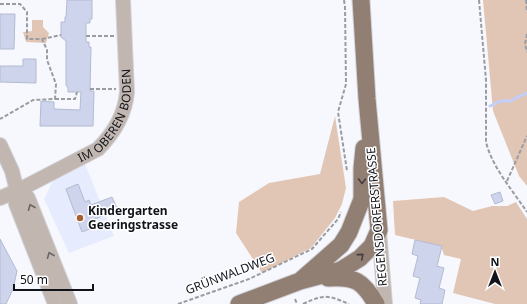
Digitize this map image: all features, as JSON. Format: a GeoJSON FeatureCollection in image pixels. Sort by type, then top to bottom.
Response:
{"type":"FeatureCollection","features":[{"type":"Feature","properties":{"kind":"main road","name":"REGENSDORFERSTRASSE"},"geometry":{"type":"LineString","coordinates":[[361,0],[379,230]]}},
{"type":"Feature","properties":{"kind":"main road","name":"REGENSDORFERSTRASSE"},"geometry":{"type":"LineString","coordinates":[[300,281],[340,244],[349,232],[362,199],[362,168],[366,139],[370,129]]}},
{"type":"Feature","properties":{"kind":"main road"},"geometry":{"type":"LineString","coordinates":[[239,304],[300,281],[341,270],[360,258],[372,246],[379,230],[349,232]]}},
{"type":"Feature","properties":{"kind":"main road"},"geometry":{"type":"LineString","coordinates":[[300,281],[335,278],[352,279],[365,286],[376,304]]}},
{"type":"Feature","properties":{"kind":"street","name":"IM OBEREN BODEN"},"geometry":{"type":"LineString","coordinates":[[0,198],[18,191],[98,149],[117,126],[126,103],[127,84],[123,0]]}},
{"type":"Feature","properties":{"kind":"street"},"geometry":{"type":"LineString","coordinates":[[0,145],[12,171],[18,191],[15,196],[16,204],[55,304]]}},
{"type":"Feature","properties":{"kind":"street"},"geometry":{"type":"LineString","coordinates":[[18,191],[23,192],[28,198],[70,304]]}},
{"type":"Feature","properties":{"kind":"street","name":"REGENSDORFERSTRASSE"},"geometry":{"type":"LineString","coordinates":[[379,230],[385,304]]}},
{"type":"Feature","properties":{"kind":"path"},"geometry":{"type":"LineString","coordinates":[[20,4],[21,0]]}},
{"type":"Feature","properties":{"kind":"path"},"geometry":{"type":"LineString","coordinates":[[344,0],[346,84],[338,112],[348,176]]}},
{"type":"Feature","properties":{"kind":"path"},"geometry":{"type":"LineString","coordinates":[[479,0],[486,80],[486,142],[488,151],[527,212]]}},
{"type":"Feature","properties":{"kind":"path"},"geometry":{"type":"LineString","coordinates":[[526,0],[527,11]]}},
{"type":"Feature","properties":{"kind":"path"},"geometry":{"type":"LineString","coordinates":[[0,4],[20,4],[27,12],[27,39],[42,39],[61,35]]}},
{"type":"Feature","properties":{"kind":"path"},"geometry":{"type":"LineString","coordinates":[[86,36],[118,36],[124,33]]}},
{"type":"Feature","properties":{"kind":"path"},"geometry":{"type":"LineString","coordinates":[[527,34],[525,44],[527,52]]}},
{"type":"Feature","properties":{"kind":"path"},"geometry":{"type":"LineString","coordinates":[[42,39],[47,50],[47,60],[56,84],[55,99]]}},
{"type":"Feature","properties":{"kind":"path"},"geometry":{"type":"LineString","coordinates":[[90,89],[120,89],[127,84]]}},
{"type":"Feature","properties":{"kind":"path"},"geometry":{"type":"LineString","coordinates":[[0,119],[33,100],[75,99],[77,92]]}},
{"type":"Feature","properties":{"kind":"path"},"geometry":{"type":"LineString","coordinates":[[507,181],[527,136]]}},
{"type":"Feature","properties":{"kind":"path","name":"GRÜNWALDWEG"},"geometry":{"type":"LineString","coordinates":[[178,304],[249,279],[312,249],[338,219],[341,212]]}},
{"type":"Feature","properties":{"kind":"path"},"geometry":{"type":"LineString","coordinates":[[304,304],[320,296],[335,298],[349,304]]}},
{"type":"Feature","properties":{"kind":"path"},"geometry":{"type":"LineString","coordinates":[[295,299],[297,304]]}},
{"type":"Feature","properties":{"kind":"shaded area"},"geometry":{"type":"Polygon","coordinates":[[[483,0],[527,0],[527,186],[519,176],[493,111],[483,0]]]}},
{"type":"Feature","properties":{"kind":"shaded area"},"geometry":{"type":"Polygon","coordinates":[[[32,20],[43,20],[43,27],[49,33],[46,43],[26,42],[23,32],[32,31],[32,20]]]}},
{"type":"Feature","properties":{"kind":"shaded area"},"geometry":{"type":"Polygon","coordinates":[[[335,116],[346,188],[342,204],[335,218],[311,248],[262,273],[236,233],[239,202],[269,183],[320,174],[335,116]]]}},
{"type":"Feature","properties":{"kind":"shaded area","name":"Kindergarten Geeringstrasse"},"geometry":{"type":"Polygon","coordinates":[[[85,164],[114,236],[69,253],[44,199],[53,181],[85,164]]]}},
{"type":"Feature","properties":{"kind":"shaded area"},"geometry":{"type":"Polygon","coordinates":[[[444,197],[473,211],[492,206],[507,206],[516,202],[527,219],[527,304],[495,304],[453,293],[461,259],[444,255],[441,246],[395,235],[393,201],[444,197]]]}},
{"type":"Feature","properties":{"kind":"building"},"geometry":{"type":"Polygon","coordinates":[[[67,0],[92,0],[92,19],[90,19],[90,23],[86,23],[86,42],[89,42],[89,47],[91,47],[90,91],[94,91],[93,126],[40,126],[41,101],[54,102],[54,109],[80,110],[81,92],[68,92],[66,85],[66,41],[61,37],[61,22],[65,22],[67,0]]]}},
{"type":"Feature","properties":{"kind":"building"},"geometry":{"type":"Polygon","coordinates":[[[0,14],[15,14],[14,49],[0,49],[0,14]]]}},
{"type":"Feature","properties":{"kind":"building"},"geometry":{"type":"Polygon","coordinates":[[[23,59],[36,59],[36,83],[0,82],[0,66],[23,66],[23,59]]]}},
{"type":"Feature","properties":{"kind":"building"},"geometry":{"type":"Polygon","coordinates":[[[78,184],[85,202],[89,200],[91,205],[112,197],[118,210],[92,220],[95,227],[82,232],[66,189],[78,184]]]}},
{"type":"Feature","properties":{"kind":"building"},"geometry":{"type":"Polygon","coordinates":[[[500,192],[503,201],[495,204],[491,195],[500,192]]]}},
{"type":"Feature","properties":{"kind":"building"},"geometry":{"type":"Polygon","coordinates":[[[0,239],[17,271],[13,289],[6,304],[0,304],[0,239]]]}},
{"type":"Feature","properties":{"kind":"building"},"geometry":{"type":"Polygon","coordinates":[[[415,240],[442,246],[437,266],[444,268],[439,288],[445,290],[442,304],[420,304],[421,300],[415,298],[420,278],[413,276],[418,256],[412,254],[415,240]]]}},
{"type":"Feature","properties":{"kind":"waterway"},"geometry":{"type":"LineString","coordinates":[[490,106],[501,101],[511,101],[527,93]]}},
{"type":"Feature","properties":{"kind":"place","name":"Kindergarten Geeringstrasse"},"geometry":{"type":"Point","coordinates":[80,218]}}]}
